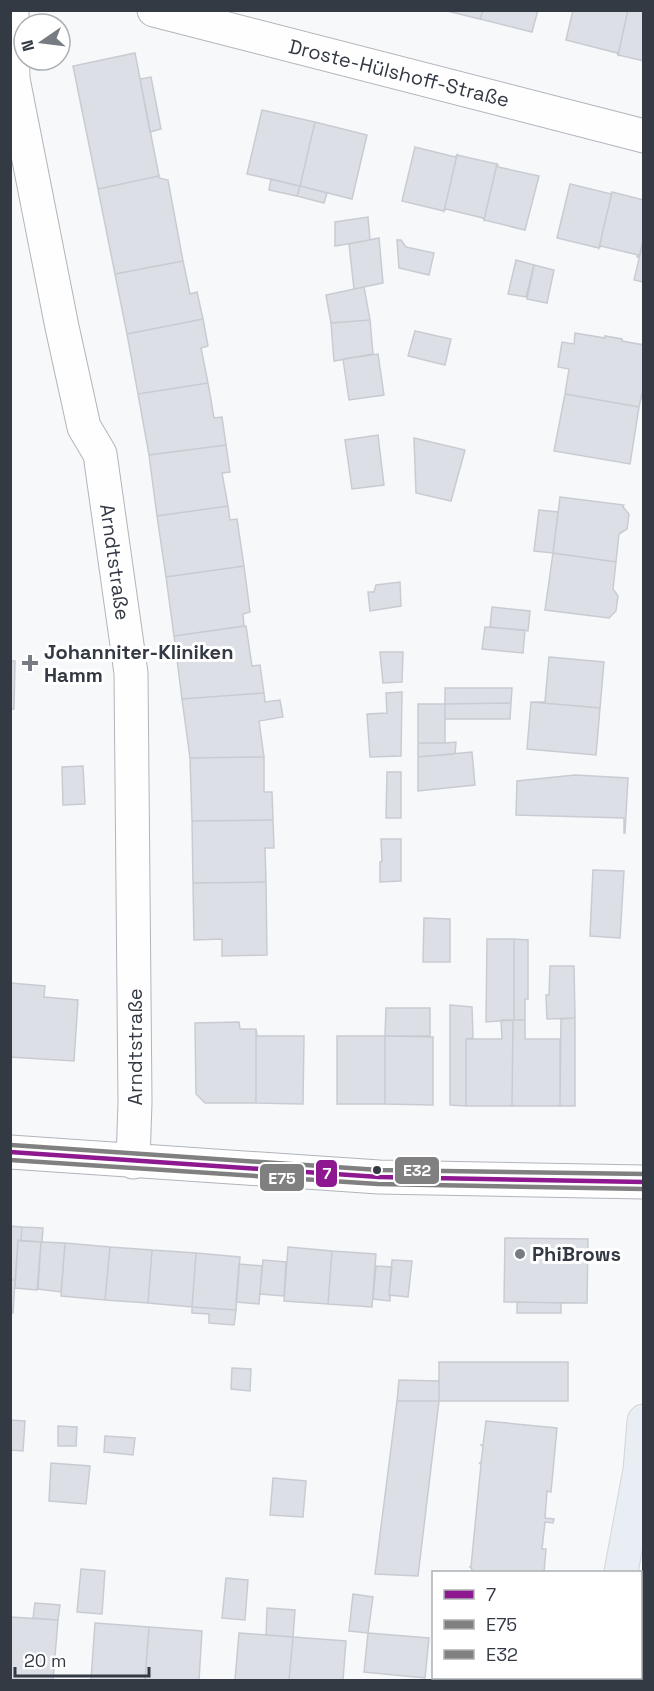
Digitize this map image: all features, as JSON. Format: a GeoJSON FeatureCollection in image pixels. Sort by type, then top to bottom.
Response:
{"type":"FeatureCollection","features":[{"type":"Feature","properties":{"kind":"main road"},"geometry":{"type":"LineString","coordinates":[[621,1571],[640,1470],[644,1421]]}},
{"type":"Feature","properties":{"kind":"street","name":"Arndtstraße"},"geometry":{"type":"LineString","coordinates":[[12,10],[13,79],[84,427],[100,454],[131,673],[135,1058],[133,1162]]}},
{"type":"Feature","properties":{"kind":"street","name":"Droste-Hülshoff-Straße"},"geometry":{"type":"LineString","coordinates":[[154,10],[644,136]]}},
{"type":"Feature","properties":{"kind":"street"},"geometry":{"type":"LineString","coordinates":[[10,1152],[378,1177],[644,1182]]}},
{"type":"Feature","properties":{"kind":"building"},"geometry":{"type":"Polygon","coordinates":[[[443,10],[483,10],[480,19],[443,10]]]}},
{"type":"Feature","properties":{"kind":"building"},"geometry":{"type":"Polygon","coordinates":[[[483,10],[538,10],[532,32],[480,19],[483,10]]]}},
{"type":"Feature","properties":{"kind":"building"},"geometry":{"type":"Polygon","coordinates":[[[573,10],[628,10],[618,55],[566,40],[573,10]]]}},
{"type":"Feature","properties":{"kind":"building"},"geometry":{"type":"Polygon","coordinates":[[[628,10],[644,10],[644,61],[618,55],[628,10]]]}},
{"type":"Feature","properties":{"kind":"building"},"geometry":{"type":"Polygon","coordinates":[[[135,53],[159,176],[98,189],[73,66],[135,53]]]}},
{"type":"Feature","properties":{"kind":"building"},"geometry":{"type":"Polygon","coordinates":[[[151,77],[161,129],[150,132],[140,79],[151,77]]]}},
{"type":"Feature","properties":{"kind":"building"},"geometry":{"type":"Polygon","coordinates":[[[262,110],[315,122],[300,186],[247,174],[262,110]]]}},
{"type":"Feature","properties":{"kind":"building"},"geometry":{"type":"Polygon","coordinates":[[[315,122],[367,135],[352,199],[300,186],[315,122]]]}},
{"type":"Feature","properties":{"kind":"building"},"geometry":{"type":"Polygon","coordinates":[[[415,147],[455,157],[457,155],[444,211],[402,201],[415,147]]]}},
{"type":"Feature","properties":{"kind":"building"},"geometry":{"type":"Polygon","coordinates":[[[457,155],[497,164],[484,220],[446,209],[444,211],[457,155]]]}},
{"type":"Feature","properties":{"kind":"building"},"geometry":{"type":"Polygon","coordinates":[[[497,164],[498,167],[539,176],[525,230],[484,220],[497,164]]]}},
{"type":"Feature","properties":{"kind":"building"},"geometry":{"type":"Polygon","coordinates":[[[159,176],[159,178],[168,180],[183,261],[115,274],[98,189],[159,176]]]}},
{"type":"Feature","properties":{"kind":"building"},"geometry":{"type":"Polygon","coordinates":[[[271,179],[300,186],[297,196],[269,190],[271,179]]]}},
{"type":"Feature","properties":{"kind":"building"},"geometry":{"type":"Polygon","coordinates":[[[570,184],[611,194],[612,192],[599,248],[557,238],[570,184]]]}},
{"type":"Feature","properties":{"kind":"building"},"geometry":{"type":"Polygon","coordinates":[[[300,186],[327,193],[324,203],[297,196],[300,186]]]}},
{"type":"Feature","properties":{"kind":"building"},"geometry":{"type":"Polygon","coordinates":[[[612,192],[644,200],[644,238],[639,257],[601,246],[599,248],[612,192]]]}},
{"type":"Feature","properties":{"kind":"building"},"geometry":{"type":"Polygon","coordinates":[[[368,217],[370,240],[335,246],[335,222],[368,217]]]}},
{"type":"Feature","properties":{"kind":"building"},"geometry":{"type":"Polygon","coordinates":[[[379,238],[383,283],[354,289],[349,244],[379,238]]]}},
{"type":"Feature","properties":{"kind":"building"},"geometry":{"type":"Polygon","coordinates":[[[644,238],[644,282],[634,280],[644,238]]]}},
{"type":"Feature","properties":{"kind":"building"},"geometry":{"type":"Polygon","coordinates":[[[397,240],[401,240],[406,247],[434,253],[429,275],[399,268],[397,240]]]}},
{"type":"Feature","properties":{"kind":"building"},"geometry":{"type":"Polygon","coordinates":[[[516,260],[534,265],[526,297],[508,294],[516,260]]]}},
{"type":"Feature","properties":{"kind":"building"},"geometry":{"type":"Polygon","coordinates":[[[183,261],[190,294],[197,292],[203,319],[127,334],[115,274],[183,261]]]}},
{"type":"Feature","properties":{"kind":"building"},"geometry":{"type":"Polygon","coordinates":[[[534,265],[554,270],[547,303],[527,299],[534,265]]]}},
{"type":"Feature","properties":{"kind":"building"},"geometry":{"type":"Polygon","coordinates":[[[364,287],[370,320],[331,323],[326,295],[364,287]]]}},
{"type":"Feature","properties":{"kind":"building"},"geometry":{"type":"Polygon","coordinates":[[[203,319],[208,346],[201,348],[208,383],[138,394],[127,334],[203,319]]]}},
{"type":"Feature","properties":{"kind":"building"},"geometry":{"type":"Polygon","coordinates":[[[370,320],[373,354],[334,361],[331,323],[370,320]]]}},
{"type":"Feature","properties":{"kind":"building"},"geometry":{"type":"Polygon","coordinates":[[[415,331],[451,339],[445,365],[408,356],[415,331]]]}},
{"type":"Feature","properties":{"kind":"building"},"geometry":{"type":"Polygon","coordinates":[[[575,333],[605,338],[605,336],[644,345],[644,385],[639,407],[565,394],[569,369],[558,367],[562,342],[574,344],[575,333]]]}},
{"type":"Feature","properties":{"kind":"building"},"geometry":{"type":"Polygon","coordinates":[[[378,354],[384,395],[349,400],[343,359],[378,354]]]}},
{"type":"Feature","properties":{"kind":"building"},"geometry":{"type":"Polygon","coordinates":[[[208,383],[214,418],[222,417],[226,445],[149,455],[138,394],[208,383]]]}},
{"type":"Feature","properties":{"kind":"building"},"geometry":{"type":"Polygon","coordinates":[[[565,394],[639,407],[630,464],[554,451],[565,394]]]}},
{"type":"Feature","properties":{"kind":"building"},"geometry":{"type":"Polygon","coordinates":[[[378,435],[384,485],[352,489],[345,440],[378,435]]]}},
{"type":"Feature","properties":{"kind":"building"},"geometry":{"type":"Polygon","coordinates":[[[414,438],[465,450],[451,501],[416,493],[414,438]]]}},
{"type":"Feature","properties":{"kind":"building"},"geometry":{"type":"Polygon","coordinates":[[[226,445],[230,472],[222,473],[228,506],[157,516],[149,455],[226,445]]]}},
{"type":"Feature","properties":{"kind":"building"},"geometry":{"type":"Polygon","coordinates":[[[560,497],[624,505],[623,507],[629,514],[627,529],[619,534],[616,562],[553,553],[560,497]]]}},
{"type":"Feature","properties":{"kind":"building"},"geometry":{"type":"Polygon","coordinates":[[[228,506],[230,520],[237,519],[244,566],[166,577],[157,516],[228,506]]]}},
{"type":"Feature","properties":{"kind":"building"},"geometry":{"type":"Polygon","coordinates":[[[539,510],[558,512],[553,553],[534,551],[539,510]]]}},
{"type":"Feature","properties":{"kind":"building"},"geometry":{"type":"Polygon","coordinates":[[[553,553],[616,562],[613,589],[618,596],[616,611],[609,618],[545,610],[553,553]]]}},
{"type":"Feature","properties":{"kind":"building"},"geometry":{"type":"Polygon","coordinates":[[[244,566],[250,612],[243,614],[244,626],[174,636],[166,577],[244,566]]]}},
{"type":"Feature","properties":{"kind":"building"},"geometry":{"type":"Polygon","coordinates":[[[400,582],[401,606],[370,611],[368,592],[374,592],[376,585],[400,582]]]}},
{"type":"Feature","properties":{"kind":"building"},"geometry":{"type":"Polygon","coordinates":[[[492,607],[530,611],[528,631],[490,627],[492,607]]]}},
{"type":"Feature","properties":{"kind":"building"},"geometry":{"type":"Polygon","coordinates":[[[246,626],[252,666],[260,665],[264,693],[182,699],[174,636],[246,626]]]}},
{"type":"Feature","properties":{"kind":"building"},"geometry":{"type":"Polygon","coordinates":[[[485,627],[525,630],[523,653],[482,649],[485,627]]]}},
{"type":"Feature","properties":{"kind":"building"},"geometry":{"type":"Polygon","coordinates":[[[380,652],[403,652],[402,682],[383,683],[380,652]]]}},
{"type":"Feature","properties":{"kind":"building"},"geometry":{"type":"Polygon","coordinates":[[[549,657],[604,662],[600,708],[531,702],[545,702],[549,657]]]}},
{"type":"Feature","properties":{"kind":"building"},"geometry":{"type":"Polygon","coordinates":[[[10,661],[15,661],[14,709],[10,709],[10,661]]]}},
{"type":"Feature","properties":{"kind":"building"},"geometry":{"type":"Polygon","coordinates":[[[445,688],[512,688],[511,703],[445,704],[445,688]]]}},
{"type":"Feature","properties":{"kind":"building"},"geometry":{"type":"Polygon","coordinates":[[[402,692],[401,756],[370,757],[367,714],[387,713],[386,693],[402,692]]]}},
{"type":"Feature","properties":{"kind":"building"},"geometry":{"type":"Polygon","coordinates":[[[264,693],[265,702],[280,700],[283,717],[259,721],[264,757],[190,758],[182,699],[264,693]]]}},
{"type":"Feature","properties":{"kind":"building"},"geometry":{"type":"Polygon","coordinates":[[[531,702],[600,708],[596,755],[527,749],[531,702]]]}},
{"type":"Feature","properties":{"kind":"building"},"geometry":{"type":"Polygon","coordinates":[[[511,703],[510,719],[445,719],[445,704],[511,703]]]}},
{"type":"Feature","properties":{"kind":"building"},"geometry":{"type":"Polygon","coordinates":[[[418,704],[445,704],[445,743],[418,743],[418,704]]]}},
{"type":"Feature","properties":{"kind":"building"},"geometry":{"type":"Polygon","coordinates":[[[456,742],[455,754],[418,757],[418,743],[456,742]]]}},
{"type":"Feature","properties":{"kind":"building"},"geometry":{"type":"Polygon","coordinates":[[[472,752],[475,785],[418,791],[418,757],[472,752]]]}},
{"type":"Feature","properties":{"kind":"building"},"geometry":{"type":"Polygon","coordinates":[[[264,757],[264,792],[272,792],[273,820],[192,821],[190,758],[264,757]]]}},
{"type":"Feature","properties":{"kind":"building"},"geometry":{"type":"Polygon","coordinates":[[[83,766],[85,804],[63,805],[62,767],[83,766]]]}},
{"type":"Feature","properties":{"kind":"building"},"geometry":{"type":"Polygon","coordinates":[[[387,772],[401,772],[401,818],[386,818],[387,772]]]}},
{"type":"Feature","properties":{"kind":"building"},"geometry":{"type":"Polygon","coordinates":[[[575,775],[628,778],[625,833],[624,818],[516,815],[517,781],[575,775]]]}},
{"type":"Feature","properties":{"kind":"building"},"geometry":{"type":"Polygon","coordinates":[[[273,820],[274,848],[265,848],[266,882],[193,883],[192,821],[273,820]]]}},
{"type":"Feature","properties":{"kind":"building"},"geometry":{"type":"Polygon","coordinates":[[[381,839],[401,839],[401,881],[380,882],[381,839]]]}},
{"type":"Feature","properties":{"kind":"building"},"geometry":{"type":"Polygon","coordinates":[[[593,870],[624,871],[620,938],[590,936],[593,870]]]}},
{"type":"Feature","properties":{"kind":"building"},"geometry":{"type":"Polygon","coordinates":[[[266,882],[267,955],[222,956],[222,939],[194,940],[193,883],[266,882]]]}},
{"type":"Feature","properties":{"kind":"building"},"geometry":{"type":"Polygon","coordinates":[[[424,918],[450,919],[450,962],[423,962],[424,918]]]}},
{"type":"Feature","properties":{"kind":"building"},"geometry":{"type":"Polygon","coordinates":[[[487,939],[514,939],[514,1020],[486,1022],[487,939]]]}},
{"type":"Feature","properties":{"kind":"building"},"geometry":{"type":"Polygon","coordinates":[[[514,939],[528,940],[528,999],[525,999],[525,1020],[514,1020],[514,939]]]}},
{"type":"Feature","properties":{"kind":"building"},"geometry":{"type":"Polygon","coordinates":[[[550,966],[574,966],[575,1018],[547,1019],[546,995],[549,995],[550,966]]]}},
{"type":"Feature","properties":{"kind":"building"},"geometry":{"type":"Polygon","coordinates":[[[10,983],[45,986],[44,997],[78,1000],[74,1061],[10,1057],[10,983]]]}},
{"type":"Feature","properties":{"kind":"building"},"geometry":{"type":"Polygon","coordinates":[[[450,1005],[472,1007],[473,1038],[466,1039],[466,1106],[450,1105],[450,1005]]]}},
{"type":"Feature","properties":{"kind":"building"},"geometry":{"type":"Polygon","coordinates":[[[386,1008],[430,1008],[430,1036],[385,1036],[386,1008]]]}},
{"type":"Feature","properties":{"kind":"building"},"geometry":{"type":"Polygon","coordinates":[[[575,1018],[575,1106],[560,1106],[561,1019],[575,1018]]]}},
{"type":"Feature","properties":{"kind":"building"},"geometry":{"type":"Polygon","coordinates":[[[501,1020],[513,1020],[512,1106],[466,1106],[466,1039],[502,1039],[501,1020]]]}},
{"type":"Feature","properties":{"kind":"building"},"geometry":{"type":"Polygon","coordinates":[[[513,1020],[525,1020],[525,1039],[560,1039],[560,1106],[512,1106],[513,1020]]]}},
{"type":"Feature","properties":{"kind":"building"},"geometry":{"type":"Polygon","coordinates":[[[239,1022],[240,1029],[256,1029],[256,1103],[205,1103],[196,1094],[195,1023],[239,1022]]]}},
{"type":"Feature","properties":{"kind":"building"},"geometry":{"type":"Polygon","coordinates":[[[256,1029],[257,1036],[304,1036],[303,1104],[256,1103],[256,1029]]]}},
{"type":"Feature","properties":{"kind":"building"},"geometry":{"type":"Polygon","coordinates":[[[337,1036],[385,1036],[385,1104],[337,1104],[337,1036]]]}},
{"type":"Feature","properties":{"kind":"building"},"geometry":{"type":"Polygon","coordinates":[[[385,1036],[433,1037],[433,1105],[385,1104],[385,1036]]]}},
{"type":"Feature","properties":{"kind":"building"},"geometry":{"type":"Polygon","coordinates":[[[10,1226],[22,1227],[21,1241],[18,1240],[15,1280],[10,1280],[10,1226]]]}},
{"type":"Feature","properties":{"kind":"building"},"geometry":{"type":"Polygon","coordinates":[[[22,1227],[43,1228],[42,1242],[21,1241],[22,1227]]]}},
{"type":"Feature","properties":{"kind":"building"},"geometry":{"type":"Polygon","coordinates":[[[505,1238],[588,1239],[587,1303],[504,1302],[505,1238]]]}},
{"type":"Feature","properties":{"kind":"building"},"geometry":{"type":"Polygon","coordinates":[[[18,1240],[41,1242],[37,1290],[15,1288],[18,1240]]]}},
{"type":"Feature","properties":{"kind":"building"},"geometry":{"type":"Polygon","coordinates":[[[41,1242],[65,1243],[61,1292],[38,1289],[41,1242]]]}},
{"type":"Feature","properties":{"kind":"building"},"geometry":{"type":"Polygon","coordinates":[[[65,1243],[110,1247],[105,1300],[61,1296],[65,1243]]]}},
{"type":"Feature","properties":{"kind":"building"},"geometry":{"type":"Polygon","coordinates":[[[110,1247],[152,1250],[148,1303],[105,1300],[110,1247]]]}},
{"type":"Feature","properties":{"kind":"building"},"geometry":{"type":"Polygon","coordinates":[[[288,1247],[332,1251],[328,1304],[284,1301],[288,1247]]]}},
{"type":"Feature","properties":{"kind":"building"},"geometry":{"type":"Polygon","coordinates":[[[152,1250],[196,1253],[192,1307],[148,1303],[152,1250]]]}},
{"type":"Feature","properties":{"kind":"building"},"geometry":{"type":"Polygon","coordinates":[[[332,1251],[376,1254],[372,1307],[328,1304],[332,1251]]]}},
{"type":"Feature","properties":{"kind":"building"},"geometry":{"type":"Polygon","coordinates":[[[196,1253],[240,1257],[236,1310],[192,1307],[196,1253]]]}},
{"type":"Feature","properties":{"kind":"building"},"geometry":{"type":"Polygon","coordinates":[[[263,1260],[286,1262],[284,1296],[260,1294],[263,1260]]]}},
{"type":"Feature","properties":{"kind":"building"},"geometry":{"type":"Polygon","coordinates":[[[392,1260],[412,1261],[408,1297],[389,1295],[392,1260]]]}},
{"type":"Feature","properties":{"kind":"building"},"geometry":{"type":"Polygon","coordinates":[[[239,1264],[262,1266],[259,1304],[236,1302],[239,1264]]]}},
{"type":"Feature","properties":{"kind":"building"},"geometry":{"type":"Polygon","coordinates":[[[376,1266],[392,1267],[390,1301],[373,1299],[376,1266]]]}},
{"type":"Feature","properties":{"kind":"building"},"geometry":{"type":"Polygon","coordinates":[[[10,1280],[15,1280],[13,1313],[10,1313],[10,1280]]]}},
{"type":"Feature","properties":{"kind":"building"},"geometry":{"type":"Polygon","coordinates":[[[517,1302],[561,1303],[561,1313],[517,1313],[517,1302]]]}},
{"type":"Feature","properties":{"kind":"building"},"geometry":{"type":"Polygon","coordinates":[[[192,1307],[236,1310],[234,1325],[209,1323],[209,1314],[192,1313],[192,1307]]]}},
{"type":"Feature","properties":{"kind":"building"},"geometry":{"type":"Polygon","coordinates":[[[439,1362],[568,1362],[568,1401],[439,1401],[439,1362]]]}},
{"type":"Feature","properties":{"kind":"building"},"geometry":{"type":"Polygon","coordinates":[[[232,1368],[251,1369],[250,1391],[231,1389],[232,1368]]]}},
{"type":"Feature","properties":{"kind":"building"},"geometry":{"type":"Polygon","coordinates":[[[399,1380],[439,1381],[439,1401],[397,1401],[399,1380]]]}},
{"type":"Feature","properties":{"kind":"building"},"geometry":{"type":"Polygon","coordinates":[[[397,1401],[439,1401],[418,1576],[375,1574],[397,1401]]]}},
{"type":"Feature","properties":{"kind":"building"},"geometry":{"type":"Polygon","coordinates":[[[10,1420],[25,1421],[23,1451],[10,1450],[10,1420]]]}},
{"type":"Feature","properties":{"kind":"building"},"geometry":{"type":"Polygon","coordinates":[[[486,1421],[557,1428],[551,1492],[547,1491],[545,1518],[554,1519],[553,1523],[545,1522],[542,1549],[546,1549],[544,1571],[471,1571],[481,1464],[479,1463],[481,1463],[483,1447],[481,1445],[483,1445],[486,1421]]]}},
{"type":"Feature","properties":{"kind":"building"},"geometry":{"type":"Polygon","coordinates":[[[58,1426],[77,1427],[76,1446],[58,1446],[58,1426]]]}},
{"type":"Feature","properties":{"kind":"building"},"geometry":{"type":"Polygon","coordinates":[[[105,1436],[135,1438],[133,1455],[104,1452],[105,1436]]]}},
{"type":"Feature","properties":{"kind":"building"},"geometry":{"type":"Polygon","coordinates":[[[51,1463],[90,1466],[86,1504],[49,1501],[51,1463]]]}},
{"type":"Feature","properties":{"kind":"building"},"geometry":{"type":"Polygon","coordinates":[[[273,1478],[306,1481],[303,1517],[270,1515],[273,1478]]]}},
{"type":"Feature","properties":{"kind":"building"},"geometry":{"type":"Polygon","coordinates":[[[81,1569],[105,1571],[102,1614],[77,1612],[81,1569]]]}},
{"type":"Feature","properties":{"kind":"building"},"geometry":{"type":"Polygon","coordinates":[[[226,1578],[248,1580],[245,1620],[222,1618],[226,1578]]]}},
{"type":"Feature","properties":{"kind":"building"},"geometry":{"type":"Polygon","coordinates":[[[353,1594],[373,1597],[368,1633],[349,1631],[353,1594]]]}},
{"type":"Feature","properties":{"kind":"building"},"geometry":{"type":"Polygon","coordinates":[[[35,1603],[60,1605],[58,1620],[33,1618],[35,1603]]]}},
{"type":"Feature","properties":{"kind":"building"},"geometry":{"type":"Polygon","coordinates":[[[267,1608],[295,1610],[293,1637],[266,1635],[267,1608]]]}},
{"type":"Feature","properties":{"kind":"building"},"geometry":{"type":"Polygon","coordinates":[[[10,1617],[58,1620],[53,1680],[10,1680],[10,1617]]]}},
{"type":"Feature","properties":{"kind":"building"},"geometry":{"type":"Polygon","coordinates":[[[95,1623],[149,1627],[145,1680],[91,1680],[95,1623]]]}},
{"type":"Feature","properties":{"kind":"building"},"geometry":{"type":"Polygon","coordinates":[[[149,1627],[202,1631],[199,1680],[145,1680],[149,1627]]]}},
{"type":"Feature","properties":{"kind":"building"},"geometry":{"type":"Polygon","coordinates":[[[239,1633],[293,1637],[289,1680],[235,1680],[239,1633]]]}},
{"type":"Feature","properties":{"kind":"building"},"geometry":{"type":"Polygon","coordinates":[[[368,1633],[429,1638],[425,1678],[364,1672],[368,1633]]]}},
{"type":"Feature","properties":{"kind":"building"},"geometry":{"type":"Polygon","coordinates":[[[293,1637],[346,1641],[343,1680],[289,1680],[293,1637]]]}},
{"type":"Feature","properties":{"kind":"building"},"geometry":{"type":"Polygon","coordinates":[[[438,1679],[531,1679],[531,1680],[438,1679]]]}},
{"type":"Feature","properties":{"kind":"transit line","name":"E32"},"geometry":{"type":"LineString","coordinates":[[11,1145],[379,1170],[644,1174]]}},
{"type":"Feature","properties":{"kind":"transit line","name":"7"},"geometry":{"type":"LineString","coordinates":[[10,1152],[379,1177],[644,1182]]}},
{"type":"Feature","properties":{"kind":"transit line","name":"E75"},"geometry":{"type":"LineString","coordinates":[[10,1160],[378,1184],[644,1189]]}},
{"type":"Feature","properties":{"kind":"place","name":"Johanniter-Kliniken Hamm"},"geometry":{"type":"Point","coordinates":[30,663]}},
{"type":"Feature","properties":{"kind":"place","name":"PhiBrows"},"geometry":{"type":"Point","coordinates":[520,1254]}}]}
